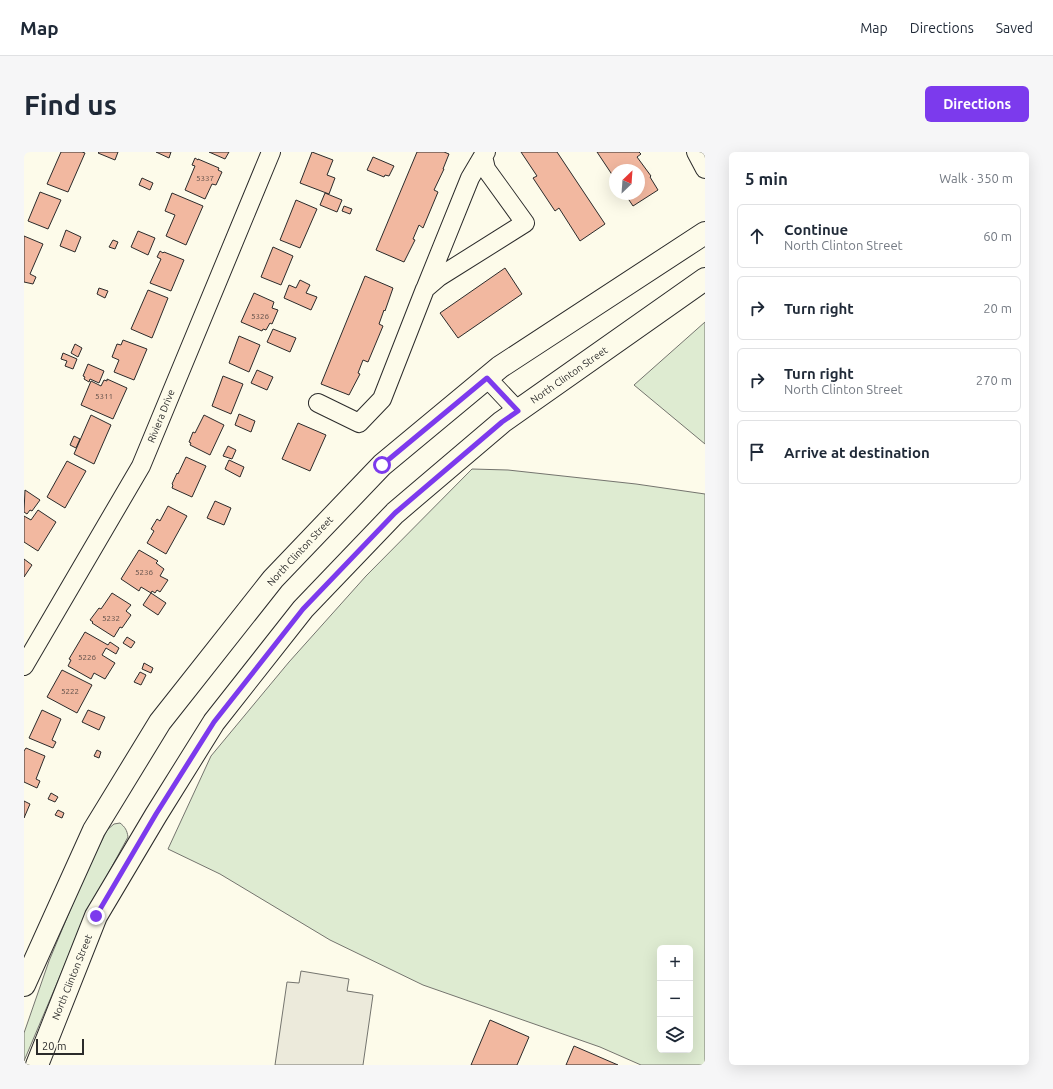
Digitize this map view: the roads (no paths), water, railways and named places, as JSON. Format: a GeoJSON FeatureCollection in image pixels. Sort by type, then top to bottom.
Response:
{"type":"FeatureCollection","features":[{"type":"Feature","properties":{"kind":"main road","name":"North Clinton Street"},"geometry":{"type":"LineString","coordinates":[[24,985],[94,830],[160,722],[268,585],[382,465],[500,367],[705,233]]}},
{"type":"Feature","properties":{"kind":"main road","name":"North Clinton Street"},"geometry":{"type":"LineString","coordinates":[[37,1065],[96,916],[156,814],[214,722],[303,609],[390,518],[502,422],[705,279]]}},
{"type":"Feature","properties":{"kind":"street","name":"Riviera Drive"},"geometry":{"type":"LineString","coordinates":[[24,666],[141,466],[271,152]]}},
{"type":"Feature","properties":{"kind":"street"},"geometry":{"type":"LineString","coordinates":[[696,152],[705,170]]}},
{"type":"Feature","properties":{"kind":"street"},"geometry":{"type":"LineString","coordinates":[[425,289],[439,277],[525,223],[486,169],[484,154]]}},
{"type":"Feature","properties":{"kind":"street"},"geometry":{"type":"LineString","coordinates":[[318,403],[359,423],[382,399],[470,178],[484,154]]}},
{"type":"Feature","properties":{"kind":"street"},"geometry":{"type":"LineString","coordinates":[[487,378],[518,411]]}}]}
